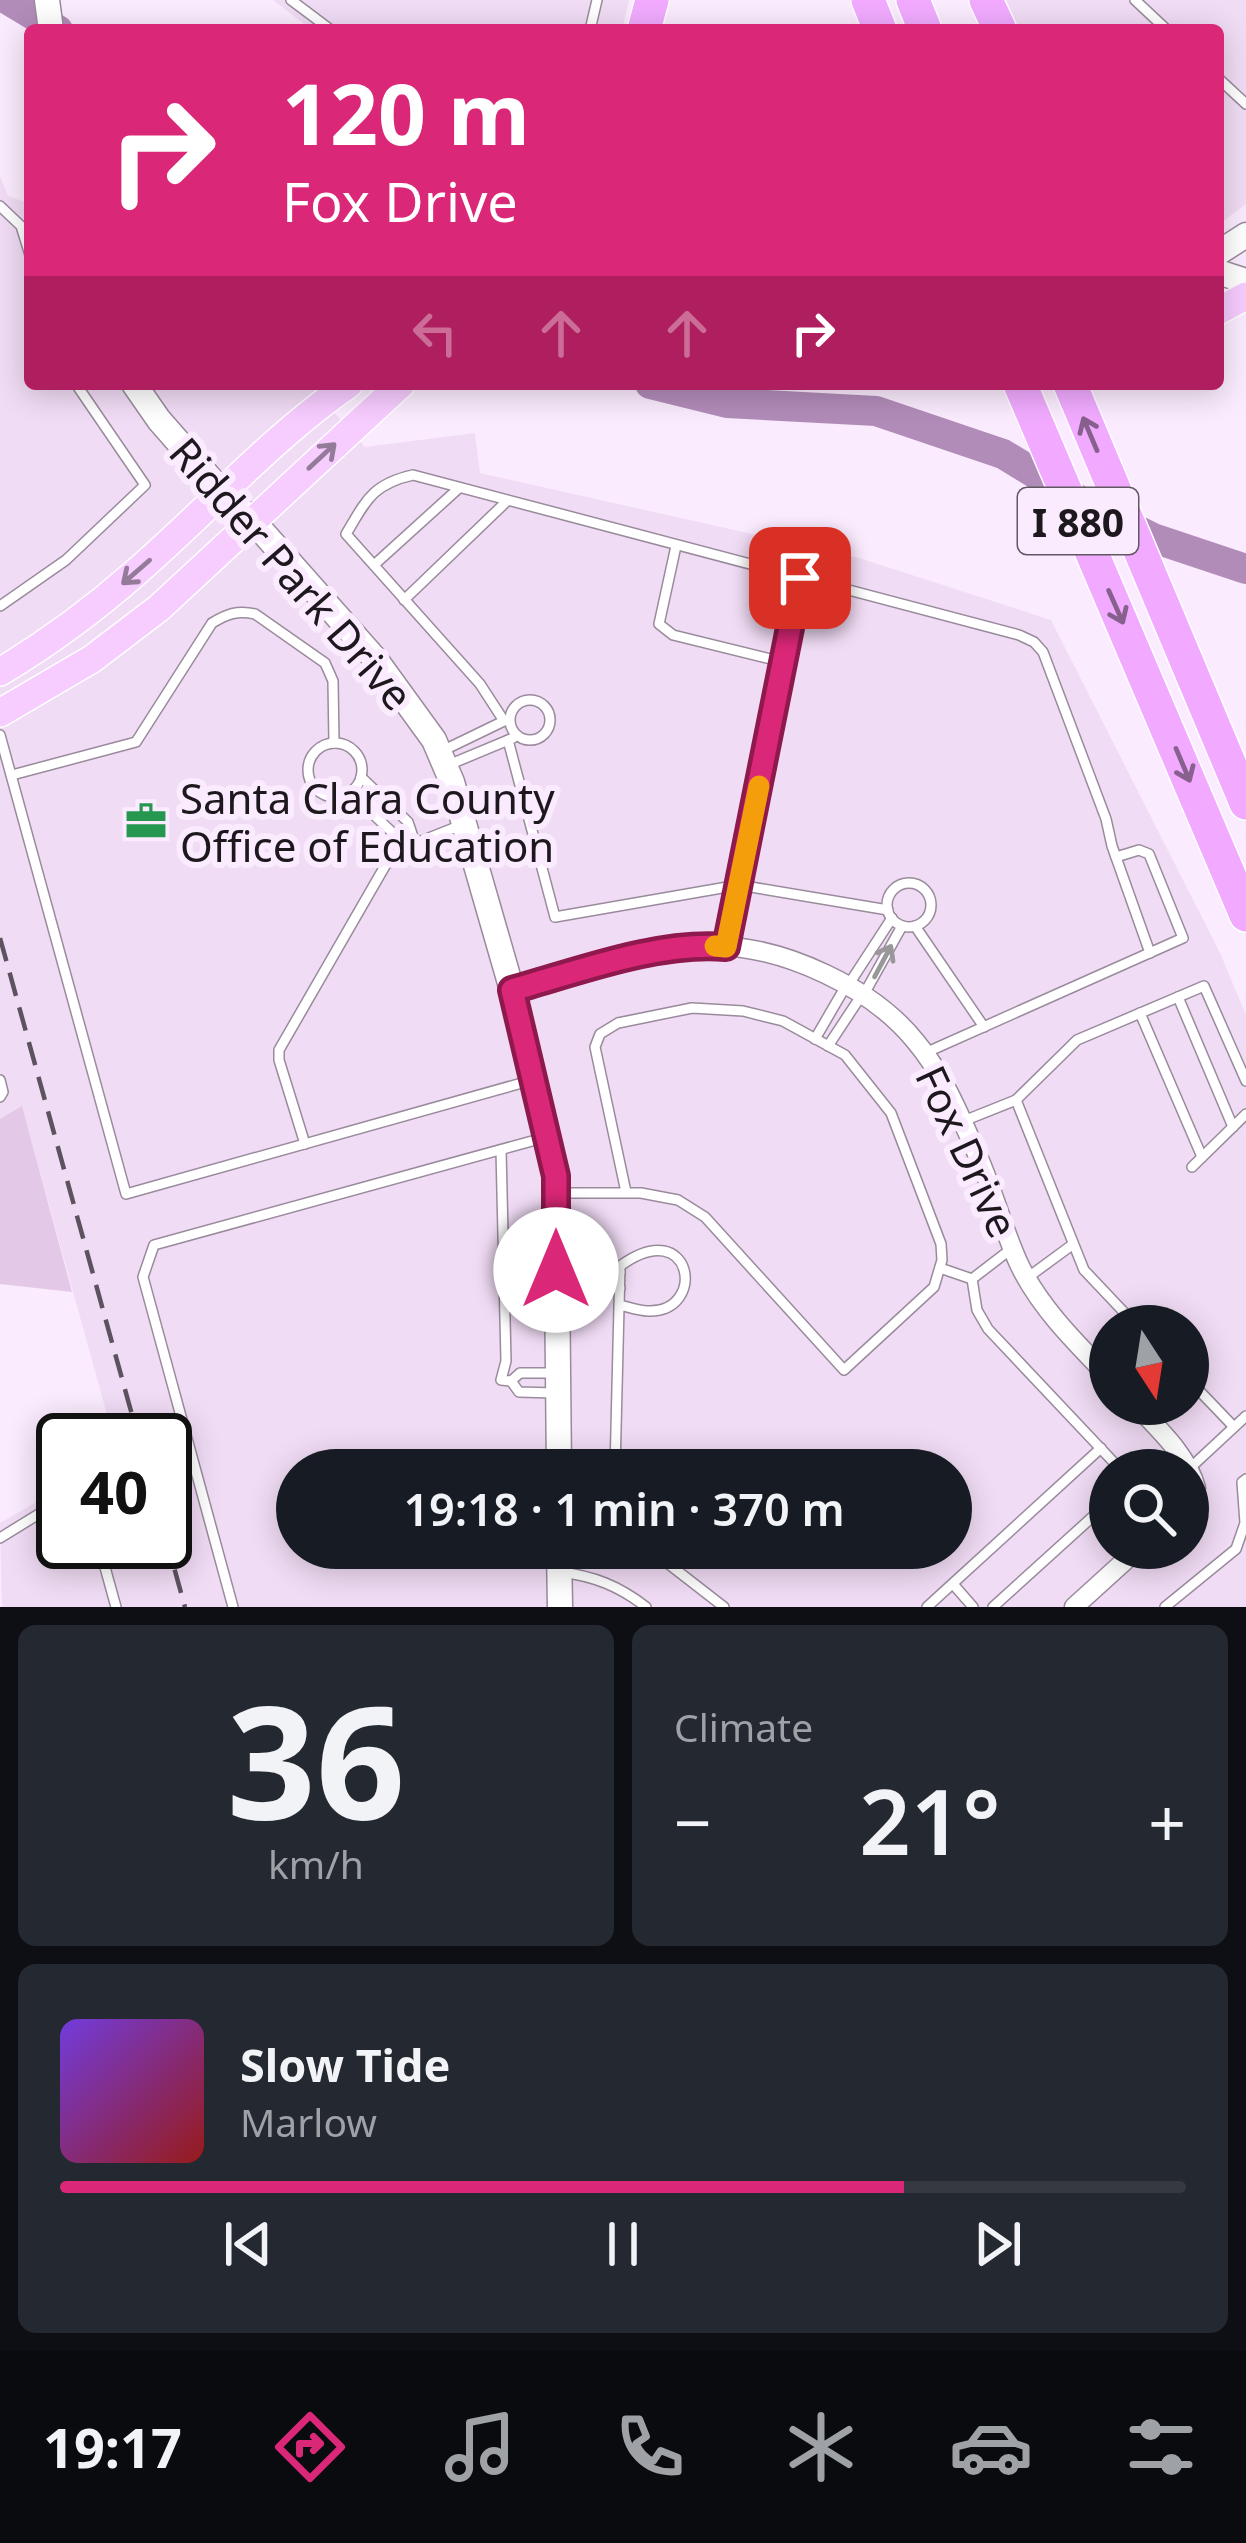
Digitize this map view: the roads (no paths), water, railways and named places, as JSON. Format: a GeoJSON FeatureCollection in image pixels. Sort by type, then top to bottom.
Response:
{"type":"FeatureCollection","features":[{"type":"Feature","properties":{"kind":"highway"},"geometry":{"type":"LineString","coordinates":[[1014,390],[1032,418]]}},
{"type":"Feature","properties":{"kind":"highway","name":"I 880"},"geometry":{"type":"LineString","coordinates":[[1021,390],[1246,915]]}},
{"type":"Feature","properties":{"kind":"highway","name":"I 880"},"geometry":{"type":"LineString","coordinates":[[1072,390],[1246,802]]}},
{"type":"Feature","properties":{"kind":"main road"},"geometry":{"type":"LineString","coordinates":[[0,672],[51,641],[135,574],[289,430],[341,390]]}},
{"type":"Feature","properties":{"kind":"main road"},"geometry":{"type":"LineString","coordinates":[[0,713],[92,659],[159,608],[394,390]]}},
{"type":"Feature","properties":{"kind":"street","name":"Ridder Park Drive"},"geometry":{"type":"LineString","coordinates":[[138,390],[222,492],[376,660],[442,759],[512,990],[548,1137],[557,1193],[559,1449]]}},
{"type":"Feature","properties":{"kind":"street","name":"Fox Drive"},"geometry":{"type":"LineString","coordinates":[[512,990],[643,954],[726,947],[778,957],[855,990],[914,1038],[935,1067],[978,1156],[1027,1278],[1089,1356]]}},
{"type":"Feature","properties":{"kind":"street"},"geometry":{"type":"LineString","coordinates":[[1154,1425],[1175,1449]]}},
{"type":"Feature","properties":{"kind":"street"},"geometry":{"type":"LineString","coordinates":[[559,1569],[560,1607]]}},
{"type":"Feature","properties":{"kind":"street"},"geometry":{"type":"LineString","coordinates":[[1074,1607],[1115,1569]]}},
{"type":"Feature","properties":{"kind":"lane"},"geometry":{"type":"LineString","coordinates":[[291,0],[323,24]]}},
{"type":"Feature","properties":{"kind":"lane"},"geometry":{"type":"LineString","coordinates":[[1135,0],[1161,24]]}},
{"type":"Feature","properties":{"kind":"lane"},"geometry":{"type":"LineString","coordinates":[[1224,84],[1246,104]]}},
{"type":"Feature","properties":{"kind":"lane"},"geometry":{"type":"LineString","coordinates":[[3,212],[24,234]]}},
{"type":"Feature","properties":{"kind":"lane"},"geometry":{"type":"LineString","coordinates":[[0,606],[66,560],[145,485],[80,390]]}},
{"type":"Feature","properties":{"kind":"lane"},"geometry":{"type":"LineString","coordinates":[[984,1027],[914,926],[894,918],[739,885],[555,917],[510,726],[480,684],[346,534],[371,493],[391,480],[412,475],[1034,642],[1043,652],[1060,696],[1150,952]]}},
{"type":"Feature","properties":{"kind":"lane"},"geometry":{"type":"LineString","coordinates":[[374,566],[459,488]]}},
{"type":"Feature","properties":{"kind":"lane"},"geometry":{"type":"LineString","coordinates":[[404,600],[506,502]]}},
{"type":"Feature","properties":{"kind":"lane"},"geometry":{"type":"LineString","coordinates":[[676,546],[659,624],[673,635],[783,662]]}},
{"type":"Feature","properties":{"kind":"lane"},"geometry":{"type":"LineString","coordinates":[[726,947],[800,578]]}},
{"type":"Feature","properties":{"kind":"lane"},"geometry":{"type":"LineString","coordinates":[[11,775],[136,742],[212,623],[241,611],[255,614],[325,663],[333,681],[334,743]]}},
{"type":"Feature","properties":{"kind":"lane"},"geometry":{"type":"LineString","coordinates":[[537,700],[548,711],[549,724],[542,736],[513,738],[442,759],[506,720],[515,705],[537,700]]}},
{"type":"Feature","properties":{"kind":"lane"},"geometry":{"type":"LineString","coordinates":[[0,735],[126,1193],[534,1080]]}},
{"type":"Feature","properties":{"kind":"lane"},"geometry":{"type":"LineString","coordinates":[[334,743],[354,750],[361,777],[350,792],[325,796],[310,781],[309,760],[324,745],[334,743]]}},
{"type":"Feature","properties":{"kind":"lane"},"geometry":{"type":"LineString","coordinates":[[361,777],[408,822],[413,840]]}},
{"type":"Feature","properties":{"kind":"lane"},"geometry":{"type":"LineString","coordinates":[[350,792],[397,837],[413,840]]}},
{"type":"Feature","properties":{"kind":"lane"},"geometry":{"type":"LineString","coordinates":[[305,1144],[280,1050],[385,866],[413,840],[464,825]]}},
{"type":"Feature","properties":{"kind":"lane"},"geometry":{"type":"LineString","coordinates":[[925,1053],[1183,938],[1149,854],[1139,850],[1116,857]]}},
{"type":"Feature","properties":{"kind":"lane"},"geometry":{"type":"LineString","coordinates":[[828,1046],[894,918],[888,898],[907,883],[921,887],[930,898],[930,912],[914,926]]}},
{"type":"Feature","properties":{"kind":"lane"},"geometry":{"type":"LineString","coordinates":[[815,1039],[855,990],[894,918]]}},
{"type":"Feature","properties":{"kind":"lane"},"geometry":{"type":"LineString","coordinates":[[961,1122],[1016,1100],[1077,1040],[1204,986],[1246,1081]]}},
{"type":"Feature","properties":{"kind":"lane"},"geometry":{"type":"LineString","coordinates":[[1178,997],[1233,1127]]}},
{"type":"Feature","properties":{"kind":"lane"},"geometry":{"type":"LineString","coordinates":[[557,1193],[626,1192],[678,1200],[705,1217],[844,1370],[934,1287],[942,1260],[941,1244],[891,1113],[844,1055],[782,1022],[743,1011],[692,1008],[618,1023],[600,1034],[595,1047],[626,1192]]}},
{"type":"Feature","properties":{"kind":"lane"},"geometry":{"type":"LineString","coordinates":[[1140,1013],[1202,1157]]}},
{"type":"Feature","properties":{"kind":"lane"},"geometry":{"type":"LineString","coordinates":[[0,1080],[4,1092],[0,1096]]}},
{"type":"Feature","properties":{"kind":"lane"},"geometry":{"type":"LineString","coordinates":[[1016,1100],[1084,1270],[1117,1305]]}},
{"type":"Feature","properties":{"kind":"lane"},"geometry":{"type":"LineString","coordinates":[[1192,1167],[1246,1114]]}},
{"type":"Feature","properties":{"kind":"lane"},"geometry":{"type":"LineString","coordinates":[[233,1607],[143,1276],[154,1245],[548,1137]]}},
{"type":"Feature","properties":{"kind":"lane"},"geometry":{"type":"LineString","coordinates":[[501,1150],[506,1361],[501,1380],[511,1381],[519,1392],[558,1383]]}},
{"type":"Feature","properties":{"kind":"lane"},"geometry":{"type":"LineString","coordinates":[[1027,1278],[1072,1245]]}},
{"type":"Feature","properties":{"kind":"lane"},"geometry":{"type":"LineString","coordinates":[[972,1279],[1013,1247]]}},
{"type":"Feature","properties":{"kind":"lane"},"geometry":{"type":"LineString","coordinates":[[616,1449],[620,1267],[657,1249],[680,1260],[685,1280],[682,1295],[670,1306],[649,1312],[620,1305]]}},
{"type":"Feature","properties":{"kind":"lane"},"geometry":{"type":"LineString","coordinates":[[940,1268],[972,1279]]}},
{"type":"Feature","properties":{"kind":"lane"},"geometry":{"type":"LineString","coordinates":[[556,1280],[620,1272]]}},
{"type":"Feature","properties":{"kind":"lane"},"geometry":{"type":"LineString","coordinates":[[927,1607],[1101,1448],[988,1329],[976,1310],[972,1279]]}},
{"type":"Feature","properties":{"kind":"lane"},"geometry":{"type":"LineString","coordinates":[[556,1280],[620,1288]]}},
{"type":"Feature","properties":{"kind":"lane"},"geometry":{"type":"LineString","coordinates":[[511,1381],[520,1372],[558,1383]]}},
{"type":"Feature","properties":{"kind":"lane"},"geometry":{"type":"LineString","coordinates":[[1209,1401],[1234,1427]]}},
{"type":"Feature","properties":{"kind":"lane"},"geometry":{"type":"LineString","coordinates":[[1209,1450],[1246,1416]]}},
{"type":"Feature","properties":{"kind":"lane"},"geometry":{"type":"LineString","coordinates":[[1166,1607],[1237,1550],[1245,1523],[1242,1483],[1246,1479]]}},
{"type":"Feature","properties":{"kind":"lane"},"geometry":{"type":"LineString","coordinates":[[0,1538],[36,1516]]}},
{"type":"Feature","properties":{"kind":"lane"},"geometry":{"type":"LineString","coordinates":[[993,1607],[1089,1520]]}},
{"type":"Feature","properties":{"kind":"lane"},"geometry":{"type":"LineString","coordinates":[[105,1569],[116,1607]]}},
{"type":"Feature","properties":{"kind":"lane"},"geometry":{"type":"LineString","coordinates":[[571,1569],[625,1590],[646,1607]]}},
{"type":"Feature","properties":{"kind":"lane"},"geometry":{"type":"LineString","coordinates":[[675,1569],[724,1607]]}},
{"type":"Feature","properties":{"kind":"lane"},"geometry":{"type":"LineString","coordinates":[[952,1584],[973,1607]]}},
{"type":"Feature","properties":{"kind":"lane"},"geometry":{"type":"LineString","coordinates":[[625,1590],[625,1607]]}},
{"type":"Feature","properties":{"kind":"waterway"},"geometry":{"type":"LineString","coordinates":[[8,0],[48,24]]}},
{"type":"Feature","properties":{"kind":"waterway"},"geometry":{"type":"LineString","coordinates":[[674,390],[727,403],[876,411],[1003,454],[1153,538],[1246,569]]}},
{"type":"Feature","properties":{"kind":"railway"},"geometry":{"type":"LineString","coordinates":[[0,938],[132,1413]]}},
{"type":"Feature","properties":{"kind":"railway"},"geometry":{"type":"LineString","coordinates":[[174,1569],[185,1607]]}},
{"type":"Feature","properties":{"kind":"place","name":"Santa Clara County Office of Education"},"geometry":{"type":"Point","coordinates":[146,821]}}]}
